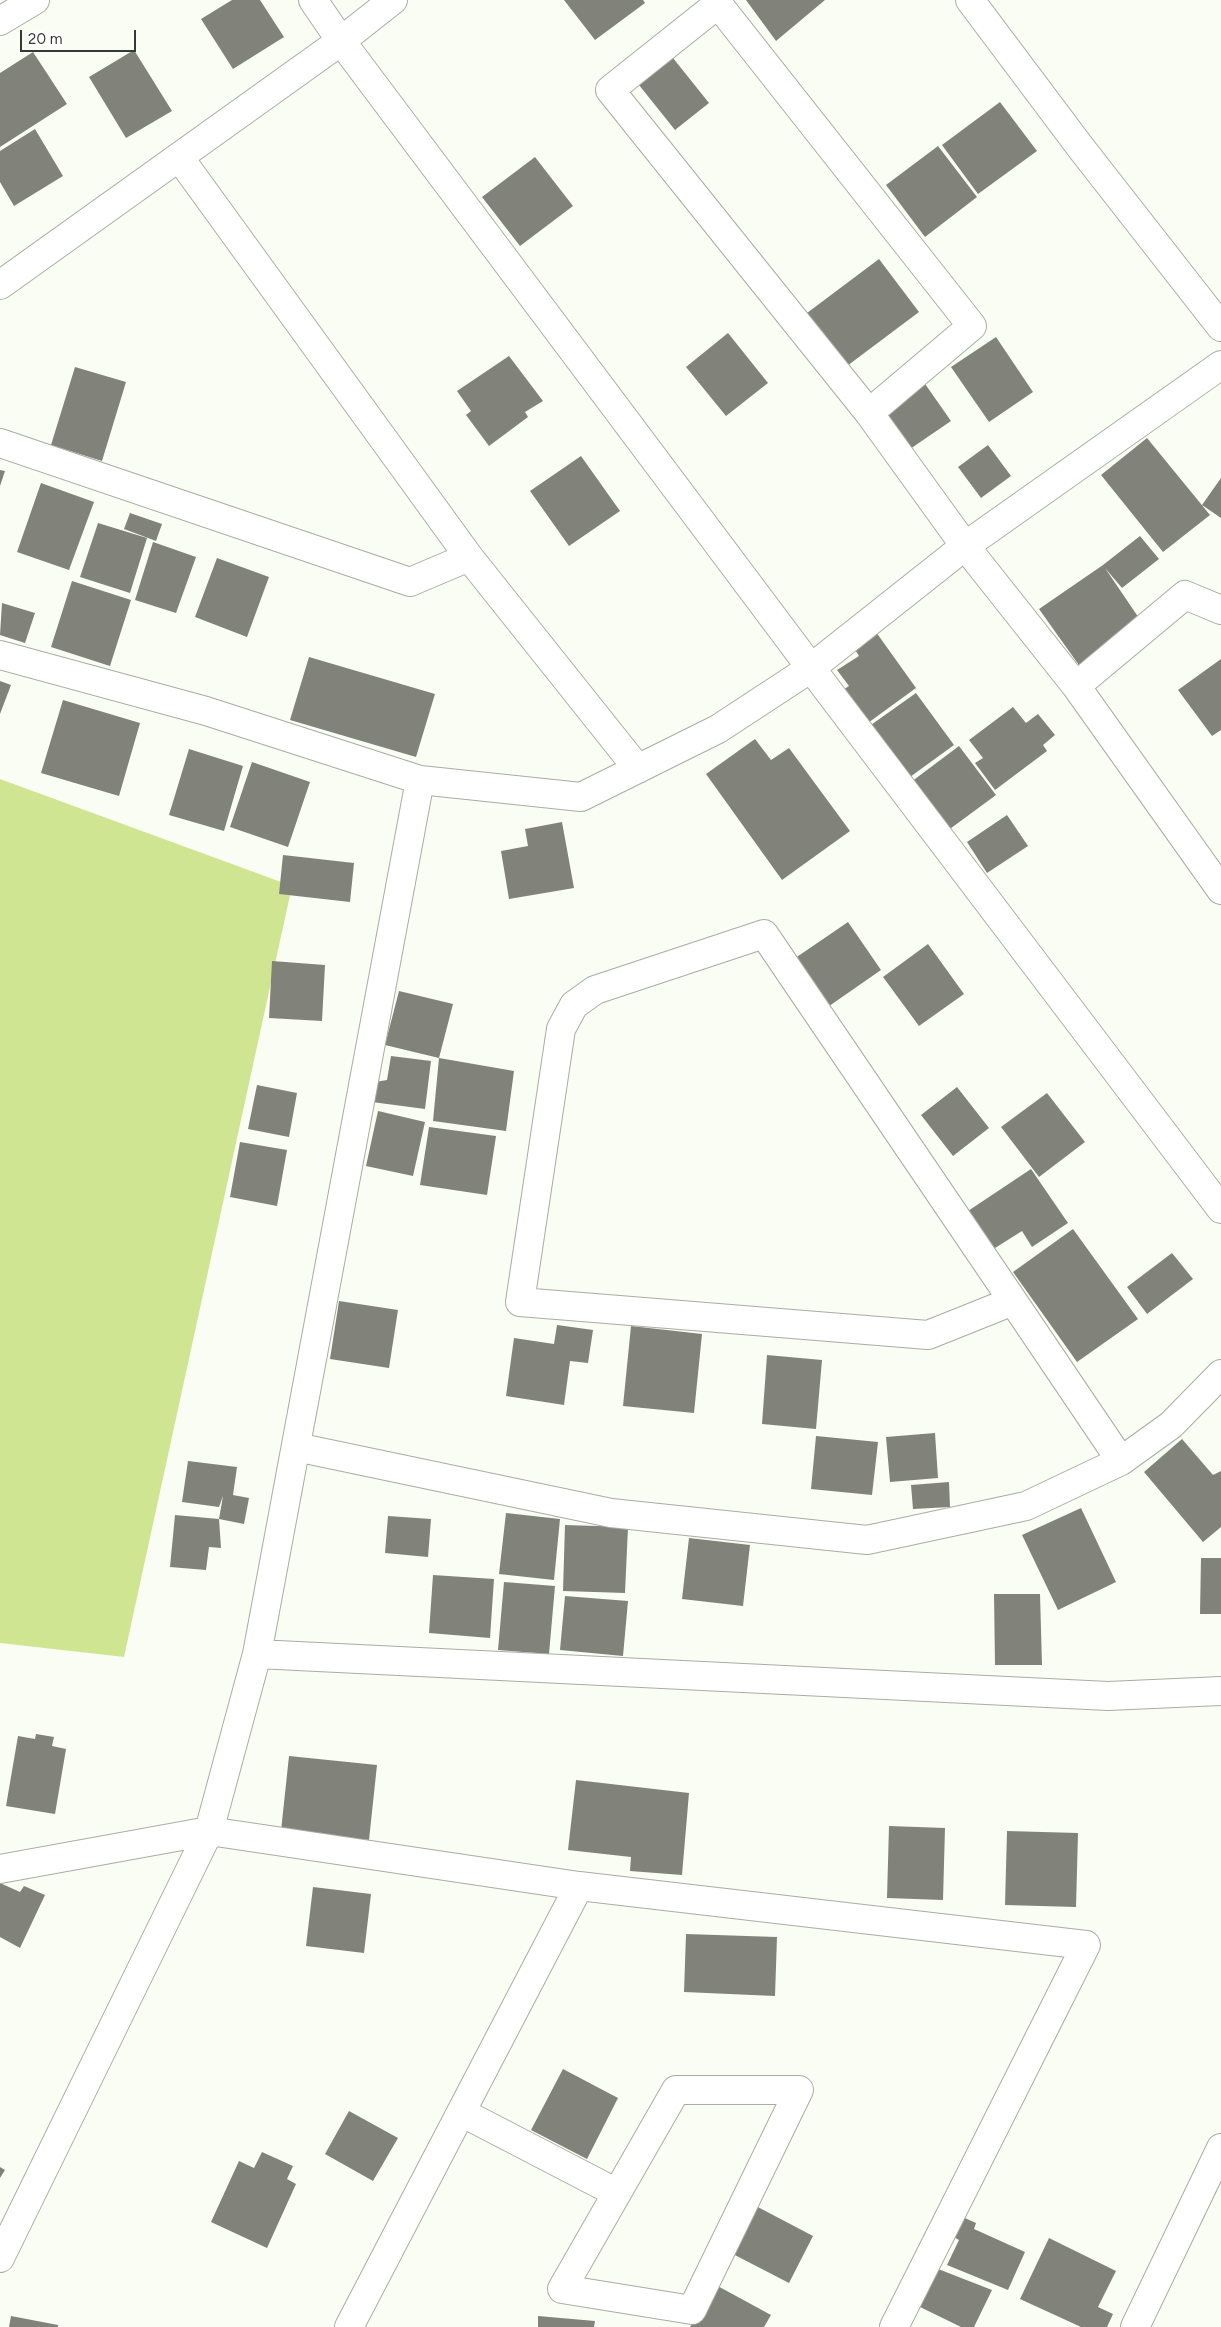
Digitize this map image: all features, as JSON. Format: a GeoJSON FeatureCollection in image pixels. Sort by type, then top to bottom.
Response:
{"type":"FeatureCollection","features":[{"type":"Feature","properties":{"kind":"street"},"geometry":{"type":"LineString","coordinates":[[0,21],[35,0]]}},
{"type":"Feature","properties":{"kind":"street"},"geometry":{"type":"LineString","coordinates":[[313,0],[341,41],[811,668],[1221,1209]]}},
{"type":"Feature","properties":{"kind":"street"},"geometry":{"type":"LineString","coordinates":[[0,285],[341,41],[393,0]]}},
{"type":"Feature","properties":{"kind":"street"},"geometry":{"type":"LineString","coordinates":[[970,0],[1081,148],[1221,327]]}},
{"type":"Feature","properties":{"kind":"street"},"geometry":{"type":"LineString","coordinates":[[869,413],[972,326],[718,4],[610,90],[869,413],[965,546],[1076,686],[1221,890]]}},
{"type":"Feature","properties":{"kind":"street"},"geometry":{"type":"LineString","coordinates":[[179,157],[469,557],[638,769]]}},
{"type":"Feature","properties":{"kind":"street"},"geometry":{"type":"LineString","coordinates":[[0,655],[206,711],[420,780],[581,797],[718,729],[811,668],[965,546],[1221,365]]}},
{"type":"Feature","properties":{"kind":"street"},"geometry":{"type":"LineString","coordinates":[[0,443],[410,582],[469,557]]}},
{"type":"Feature","properties":{"kind":"street"},"geometry":{"type":"LineString","coordinates":[[1076,686],[1185,595],[1221,610]]}},
{"type":"Feature","properties":{"kind":"street"},"geometry":{"type":"LineString","coordinates":[[0,2258],[209,1832],[257,1654],[420,780]]}},
{"type":"Feature","properties":{"kind":"street"},"geometry":{"type":"LineString","coordinates":[[1013,1301],[928,1335],[520,1302],[561,1029],[574,1005],[595,990],[764,934],[1013,1301],[1121,1461]]}},
{"type":"Feature","properties":{"kind":"street"},"geometry":{"type":"LineString","coordinates":[[296,1447],[611,1513],[867,1540],[1026,1506],[1121,1461],[1171,1426],[1221,1374]]}},
{"type":"Feature","properties":{"kind":"street"},"geometry":{"type":"LineString","coordinates":[[257,1654],[1108,1696],[1221,1691]]}},
{"type":"Feature","properties":{"kind":"street"},"geometry":{"type":"LineString","coordinates":[[0,1869],[209,1832],[579,1886],[1086,1945],[894,2327]]}},
{"type":"Feature","properties":{"kind":"street"},"geometry":{"type":"LineString","coordinates":[[349,2327],[579,1886]]}},
{"type":"Feature","properties":{"kind":"street"},"geometry":{"type":"LineString","coordinates":[[676,2090],[800,2090],[692,2310],[562,2288],[617,2193],[676,2090]]}},
{"type":"Feature","properties":{"kind":"street"},"geometry":{"type":"LineString","coordinates":[[461,2112],[617,2193]]}},
{"type":"Feature","properties":{"kind":"street"},"geometry":{"type":"LineString","coordinates":[[1135,2327],[1221,2148]]}},
{"type":"Feature","properties":{"kind":"shaded area"},"geometry":{"type":"Polygon","coordinates":[[[0,779],[292,886],[124,1657],[0,1643],[0,779]]]}},
{"type":"Feature","properties":{"kind":"building"},"geometry":{"type":"Polygon","coordinates":[[[232,0],[260,0],[284,37],[233,69],[201,19],[232,0]]]}},
{"type":"Feature","properties":{"kind":"building"},"geometry":{"type":"Polygon","coordinates":[[[564,0],[643,0],[645,3],[595,40],[564,0]]]}},
{"type":"Feature","properties":{"kind":"building"},"geometry":{"type":"Polygon","coordinates":[[[746,0],[825,0],[776,41],[746,0]]]}},
{"type":"Feature","properties":{"kind":"building"},"geometry":{"type":"Polygon","coordinates":[[[134,50],[172,111],[126,138],[89,77],[134,50]]]}},
{"type":"Feature","properties":{"kind":"building"},"geometry":{"type":"Polygon","coordinates":[[[33,52],[67,104],[0,147],[0,73],[33,52]]]}},
{"type":"Feature","properties":{"kind":"building"},"geometry":{"type":"Polygon","coordinates":[[[669,53],[709,103],[675,130],[635,80],[669,53]]]}},
{"type":"Feature","properties":{"kind":"building"},"geometry":{"type":"Polygon","coordinates":[[[1000,102],[1037,151],[978,194],[942,145],[1000,102]]]}},
{"type":"Feature","properties":{"kind":"building"},"geometry":{"type":"Polygon","coordinates":[[[35,129],[63,176],[14,206],[0,182],[0,151],[35,129]]]}},
{"type":"Feature","properties":{"kind":"building"},"geometry":{"type":"Polygon","coordinates":[[[938,146],[977,197],[925,237],[886,185],[938,146]]]}},
{"type":"Feature","properties":{"kind":"building"},"geometry":{"type":"Polygon","coordinates":[[[535,157],[573,206],[520,246],[482,197],[535,157]]]}},
{"type":"Feature","properties":{"kind":"building"},"geometry":{"type":"Polygon","coordinates":[[[879,259],[919,312],[843,369],[803,316],[879,259]]]}},
{"type":"Feature","properties":{"kind":"building"},"geometry":{"type":"Polygon","coordinates":[[[728,333],[768,383],[726,416],[686,367],[728,333]]]}},
{"type":"Feature","properties":{"kind":"building"},"geometry":{"type":"Polygon","coordinates":[[[996,337],[1033,392],[989,422],[951,367],[996,337]]]}},
{"type":"Feature","properties":{"kind":"building"},"geometry":{"type":"Polygon","coordinates":[[[509,356],[543,401],[525,412],[528,417],[489,446],[466,415],[471,411],[457,391],[509,356]]]}},
{"type":"Feature","properties":{"kind":"building"},"geometry":{"type":"Polygon","coordinates":[[[75,367],[126,382],[102,461],[51,445],[75,367]]]}},
{"type":"Feature","properties":{"kind":"building"},"geometry":{"type":"Polygon","coordinates":[[[923,381],[951,421],[910,449],[882,408],[923,381]]]}},
{"type":"Feature","properties":{"kind":"building"},"geometry":{"type":"Polygon","coordinates":[[[1147,438],[1210,515],[1163,552],[1101,475],[1147,438]]]}},
{"type":"Feature","properties":{"kind":"building"},"geometry":{"type":"Polygon","coordinates":[[[988,445],[1011,476],[981,498],[958,467],[988,445]]]}},
{"type":"Feature","properties":{"kind":"building"},"geometry":{"type":"Polygon","coordinates":[[[581,456],[620,511],[569,546],[530,491],[581,456]]]}},
{"type":"Feature","properties":{"kind":"building"},"geometry":{"type":"Polygon","coordinates":[[[0,470],[5,471],[0,486],[0,470]]]}},
{"type":"Feature","properties":{"kind":"building"},"geometry":{"type":"Polygon","coordinates":[[[1221,478],[1221,518],[1202,505],[1221,478]]]}},
{"type":"Feature","properties":{"kind":"building"},"geometry":{"type":"Polygon","coordinates":[[[41,483],[94,502],[69,570],[17,552],[41,483]]]}},
{"type":"Feature","properties":{"kind":"building"},"geometry":{"type":"Polygon","coordinates":[[[130,513],[162,524],[156,541],[124,529],[130,513]]]}},
{"type":"Feature","properties":{"kind":"building"},"geometry":{"type":"Polygon","coordinates":[[[98,523],[147,538],[130,593],[80,577],[98,523]]]}},
{"type":"Feature","properties":{"kind":"building"},"geometry":{"type":"Polygon","coordinates":[[[1140,536],[1159,559],[1122,588],[1105,568],[1143,624],[1081,668],[1039,609],[1103,565],[1140,536]]]}},
{"type":"Feature","properties":{"kind":"building"},"geometry":{"type":"Polygon","coordinates":[[[153,542],[196,557],[176,613],[135,600],[153,542]]]}},
{"type":"Feature","properties":{"kind":"building"},"geometry":{"type":"Polygon","coordinates":[[[217,558],[269,577],[247,637],[195,617],[217,558]]]}},
{"type":"Feature","properties":{"kind":"building"},"geometry":{"type":"Polygon","coordinates":[[[72,581],[131,600],[110,666],[51,647],[72,581]]]}},
{"type":"Feature","properties":{"kind":"building"},"geometry":{"type":"Polygon","coordinates":[[[2,603],[35,613],[25,643],[0,635],[2,603]]]}},
{"type":"Feature","properties":{"kind":"building"},"geometry":{"type":"Polygon","coordinates":[[[876,632],[916,688],[861,728],[837,694],[849,686],[837,670],[859,656],[854,648],[876,632]]]}},
{"type":"Feature","properties":{"kind":"building"},"geometry":{"type":"Polygon","coordinates":[[[309,657],[435,694],[416,757],[290,720],[309,657]]]}},
{"type":"Feature","properties":{"kind":"building"},"geometry":{"type":"Polygon","coordinates":[[[1221,659],[1221,730],[1212,736],[1178,690],[1221,659]]]}},
{"type":"Feature","properties":{"kind":"building"},"geometry":{"type":"Polygon","coordinates":[[[0,681],[11,685],[0,714],[0,681]]]}},
{"type":"Feature","properties":{"kind":"building"},"geometry":{"type":"Polygon","coordinates":[[[916,693],[954,745],[899,785],[861,732],[916,693]]]}},
{"type":"Feature","properties":{"kind":"building"},"geometry":{"type":"Polygon","coordinates":[[[63,700],[140,723],[119,796],[41,773],[63,700]]]}},
{"type":"Feature","properties":{"kind":"building"},"geometry":{"type":"Polygon","coordinates":[[[1013,707],[1026,723],[1038,714],[1055,735],[1043,745],[1047,751],[995,790],[975,763],[983,758],[969,740],[1013,707]]]}},
{"type":"Feature","properties":{"kind":"building"},"geometry":{"type":"Polygon","coordinates":[[[755,739],[771,760],[789,748],[850,831],[782,880],[706,774],[755,739]]]}},
{"type":"Feature","properties":{"kind":"building"},"geometry":{"type":"Polygon","coordinates":[[[959,746],[996,795],[939,837],[903,788],[959,746]]]}},
{"type":"Feature","properties":{"kind":"building"},"geometry":{"type":"Polygon","coordinates":[[[189,749],[243,766],[224,831],[169,815],[189,749]]]}},
{"type":"Feature","properties":{"kind":"building"},"geometry":{"type":"Polygon","coordinates":[[[252,762],[310,782],[288,847],[230,827],[252,762]]]}},
{"type":"Feature","properties":{"kind":"building"},"geometry":{"type":"Polygon","coordinates":[[[1007,815],[1028,846],[987,873],[967,842],[1007,815]]]}},
{"type":"Feature","properties":{"kind":"building"},"geometry":{"type":"Polygon","coordinates":[[[562,822],[574,888],[509,899],[501,851],[528,846],[525,829],[562,822]]]}},
{"type":"Feature","properties":{"kind":"building"},"geometry":{"type":"Polygon","coordinates":[[[283,855],[354,863],[350,902],[279,894],[283,855]]]}},
{"type":"Feature","properties":{"kind":"building"},"geometry":{"type":"Polygon","coordinates":[[[848,922],[881,970],[822,1011],[788,963],[848,922]]]}},
{"type":"Feature","properties":{"kind":"building"},"geometry":{"type":"Polygon","coordinates":[[[928,944],[964,994],[919,1026],[883,977],[928,944]]]}},
{"type":"Feature","properties":{"kind":"building"},"geometry":{"type":"Polygon","coordinates":[[[272,961],[325,965],[322,1021],[269,1018],[272,961]]]}},
{"type":"Feature","properties":{"kind":"building"},"geometry":{"type":"Polygon","coordinates":[[[399,991],[453,1004],[439,1058],[385,1045],[399,991]]]}},
{"type":"Feature","properties":{"kind":"building"},"geometry":{"type":"Polygon","coordinates":[[[391,1056],[431,1061],[425,1109],[372,1102],[375,1082],[387,1080],[391,1056]]]}},
{"type":"Feature","properties":{"kind":"building"},"geometry":{"type":"Polygon","coordinates":[[[439,1058],[514,1071],[506,1131],[433,1121],[439,1058]]]}},
{"type":"Feature","properties":{"kind":"building"},"geometry":{"type":"Polygon","coordinates":[[[257,1085],[297,1093],[289,1137],[248,1129],[257,1085]]]}},
{"type":"Feature","properties":{"kind":"building"},"geometry":{"type":"Polygon","coordinates":[[[957,1087],[989,1128],[953,1156],[921,1115],[957,1087]]]}},
{"type":"Feature","properties":{"kind":"building"},"geometry":{"type":"Polygon","coordinates":[[[1047,1093],[1085,1142],[1039,1177],[1001,1127],[1047,1093]]]}},
{"type":"Feature","properties":{"kind":"building"},"geometry":{"type":"Polygon","coordinates":[[[378,1111],[425,1122],[413,1176],[366,1166],[378,1111]]]}},
{"type":"Feature","properties":{"kind":"building"},"geometry":{"type":"Polygon","coordinates":[[[429,1127],[496,1136],[487,1195],[420,1185],[429,1127]]]}},
{"type":"Feature","properties":{"kind":"building"},"geometry":{"type":"Polygon","coordinates":[[[240,1142],[287,1150],[277,1206],[230,1197],[240,1142]]]}},
{"type":"Feature","properties":{"kind":"building"},"geometry":{"type":"Polygon","coordinates":[[[1031,1169],[1068,1223],[1032,1247],[1022,1231],[984,1255],[959,1217],[1031,1169]]]}},
{"type":"Feature","properties":{"kind":"building"},"geometry":{"type":"Polygon","coordinates":[[[1073,1229],[1138,1319],[1077,1362],[1013,1272],[1073,1229]]]}},
{"type":"Feature","properties":{"kind":"building"},"geometry":{"type":"Polygon","coordinates":[[[1172,1253],[1193,1279],[1147,1314],[1127,1287],[1172,1253]]]}},
{"type":"Feature","properties":{"kind":"building"},"geometry":{"type":"Polygon","coordinates":[[[339,1301],[398,1310],[389,1368],[330,1359],[339,1301]]]}},
{"type":"Feature","properties":{"kind":"building"},"geometry":{"type":"Polygon","coordinates":[[[557,1325],[593,1330],[588,1363],[570,1361],[564,1405],[506,1396],[514,1338],[554,1344],[557,1325]]]}},
{"type":"Feature","properties":{"kind":"building"},"geometry":{"type":"Polygon","coordinates":[[[631,1326],[702,1334],[694,1413],[623,1406],[631,1326]]]}},
{"type":"Feature","properties":{"kind":"building"},"geometry":{"type":"Polygon","coordinates":[[[767,1355],[822,1360],[816,1429],[762,1424],[767,1355]]]}},
{"type":"Feature","properties":{"kind":"building"},"geometry":{"type":"Polygon","coordinates":[[[935,1433],[938,1478],[890,1482],[886,1437],[935,1433]]]}},
{"type":"Feature","properties":{"kind":"building"},"geometry":{"type":"Polygon","coordinates":[[[816,1436],[878,1442],[872,1495],[811,1489],[816,1436]]]}},
{"type":"Feature","properties":{"kind":"building"},"geometry":{"type":"Polygon","coordinates":[[[1182,1439],[1213,1475],[1221,1471],[1221,1527],[1203,1542],[1144,1472],[1182,1439]]]}},
{"type":"Feature","properties":{"kind":"building"},"geometry":{"type":"Polygon","coordinates":[[[188,1461],[237,1467],[233,1495],[249,1498],[244,1524],[219,1519],[223,1496],[219,1507],[182,1502],[188,1461]]]}},
{"type":"Feature","properties":{"kind":"building"},"geometry":{"type":"Polygon","coordinates":[[[949,1482],[950,1507],[913,1509],[911,1485],[949,1482]]]}},
{"type":"Feature","properties":{"kind":"building"},"geometry":{"type":"Polygon","coordinates":[[[1081,1508],[1116,1582],[1058,1610],[1022,1535],[1081,1508]]]}},
{"type":"Feature","properties":{"kind":"building"},"geometry":{"type":"Polygon","coordinates":[[[506,1513],[560,1519],[554,1580],[499,1574],[506,1513]]]}},
{"type":"Feature","properties":{"kind":"building"},"geometry":{"type":"Polygon","coordinates":[[[175,1515],[219,1519],[221,1548],[209,1547],[206,1570],[170,1567],[175,1515]]]}},
{"type":"Feature","properties":{"kind":"building"},"geometry":{"type":"Polygon","coordinates":[[[388,1516],[431,1519],[428,1557],[385,1553],[388,1516]]]}},
{"type":"Feature","properties":{"kind":"building"},"geometry":{"type":"Polygon","coordinates":[[[565,1525],[628,1527],[625,1593],[563,1591],[565,1525]]]}},
{"type":"Feature","properties":{"kind":"building"},"geometry":{"type":"Polygon","coordinates":[[[689,1538],[750,1545],[743,1606],[682,1599],[689,1538]]]}},
{"type":"Feature","properties":{"kind":"building"},"geometry":{"type":"Polygon","coordinates":[[[1201,1558],[1221,1558],[1221,1614],[1200,1614],[1201,1558]]]}},
{"type":"Feature","properties":{"kind":"building"},"geometry":{"type":"Polygon","coordinates":[[[433,1575],[494,1579],[490,1638],[429,1633],[433,1575]]]}},
{"type":"Feature","properties":{"kind":"building"},"geometry":{"type":"Polygon","coordinates":[[[504,1582],[555,1586],[549,1654],[498,1650],[504,1582]]]}},
{"type":"Feature","properties":{"kind":"building"},"geometry":{"type":"Polygon","coordinates":[[[994,1594],[1040,1594],[1042,1665],[995,1665],[994,1594]]]}},
{"type":"Feature","properties":{"kind":"building"},"geometry":{"type":"Polygon","coordinates":[[[565,1596],[628,1601],[623,1656],[560,1650],[565,1596]]]}},
{"type":"Feature","properties":{"kind":"building"},"geometry":{"type":"Polygon","coordinates":[[[36,1734],[54,1737],[52,1746],[66,1749],[55,1814],[6,1806],[18,1736],[35,1739],[36,1734]]]}},
{"type":"Feature","properties":{"kind":"building"},"geometry":{"type":"Polygon","coordinates":[[[289,1756],[377,1765],[369,1840],[281,1831],[289,1756]]]}},
{"type":"Feature","properties":{"kind":"building"},"geometry":{"type":"Polygon","coordinates":[[[576,1780],[689,1793],[682,1875],[630,1871],[631,1857],[568,1850],[576,1780]]]}},
{"type":"Feature","properties":{"kind":"building"},"geometry":{"type":"Polygon","coordinates":[[[889,1826],[945,1828],[943,1900],[887,1898],[889,1826]]]}},
{"type":"Feature","properties":{"kind":"building"},"geometry":{"type":"Polygon","coordinates":[[[1007,1831],[1078,1833],[1076,1907],[1005,1905],[1007,1831]]]}},
{"type":"Feature","properties":{"kind":"building"},"geometry":{"type":"Polygon","coordinates":[[[0,1883],[20,1892],[24,1886],[45,1895],[20,1948],[0,1937],[0,1883]]]}},
{"type":"Feature","properties":{"kind":"building"},"geometry":{"type":"Polygon","coordinates":[[[313,1887],[371,1894],[364,1953],[306,1946],[313,1887]]]}},
{"type":"Feature","properties":{"kind":"building"},"geometry":{"type":"Polygon","coordinates":[[[686,1934],[777,1937],[775,1996],[684,1992],[686,1934]]]}},
{"type":"Feature","properties":{"kind":"building"},"geometry":{"type":"Polygon","coordinates":[[[563,2069],[618,2098],[587,2159],[531,2130],[563,2069]]]}},
{"type":"Feature","properties":{"kind":"building"},"geometry":{"type":"Polygon","coordinates":[[[349,2111],[398,2138],[373,2181],[325,2154],[349,2111]]]}},
{"type":"Feature","properties":{"kind":"building"},"geometry":{"type":"Polygon","coordinates":[[[262,2152],[293,2166],[287,2179],[296,2184],[267,2248],[211,2222],[239,2161],[254,2168],[262,2152]]]}},
{"type":"Feature","properties":{"kind":"building"},"geometry":{"type":"Polygon","coordinates":[[[0,2167],[5,2170],[0,2178],[0,2167]]]}},
{"type":"Feature","properties":{"kind":"building"},"geometry":{"type":"Polygon","coordinates":[[[754,2205],[813,2236],[789,2283],[729,2252],[754,2205]]]}},
{"type":"Feature","properties":{"kind":"building"},"geometry":{"type":"Polygon","coordinates":[[[958,2215],[976,2223],[974,2229],[1025,2252],[1008,2290],[947,2265],[959,2240],[948,2234],[958,2215]]]}},
{"type":"Feature","properties":{"kind":"building"},"geometry":{"type":"Polygon","coordinates":[[[1049,2238],[1116,2271],[1098,2307],[1113,2314],[1107,2327],[1081,2327],[1020,2299],[1049,2238]]]}},
{"type":"Feature","properties":{"kind":"building"},"geometry":{"type":"Polygon","coordinates":[[[933,2267],[992,2290],[974,2327],[961,2327],[916,2305],[933,2267]]]}},
{"type":"Feature","properties":{"kind":"building"},"geometry":{"type":"Polygon","coordinates":[[[714,2284],[771,2315],[764,2327],[690,2327],[714,2284]]]}},
{"type":"Feature","properties":{"kind":"building"},"geometry":{"type":"Polygon","coordinates":[[[11,2316],[58,2325],[58,2327],[9,2327],[11,2316]]]}},
{"type":"Feature","properties":{"kind":"building"},"geometry":{"type":"Polygon","coordinates":[[[538,2316],[595,2321],[594,2327],[538,2327],[538,2316]]]}}]}
